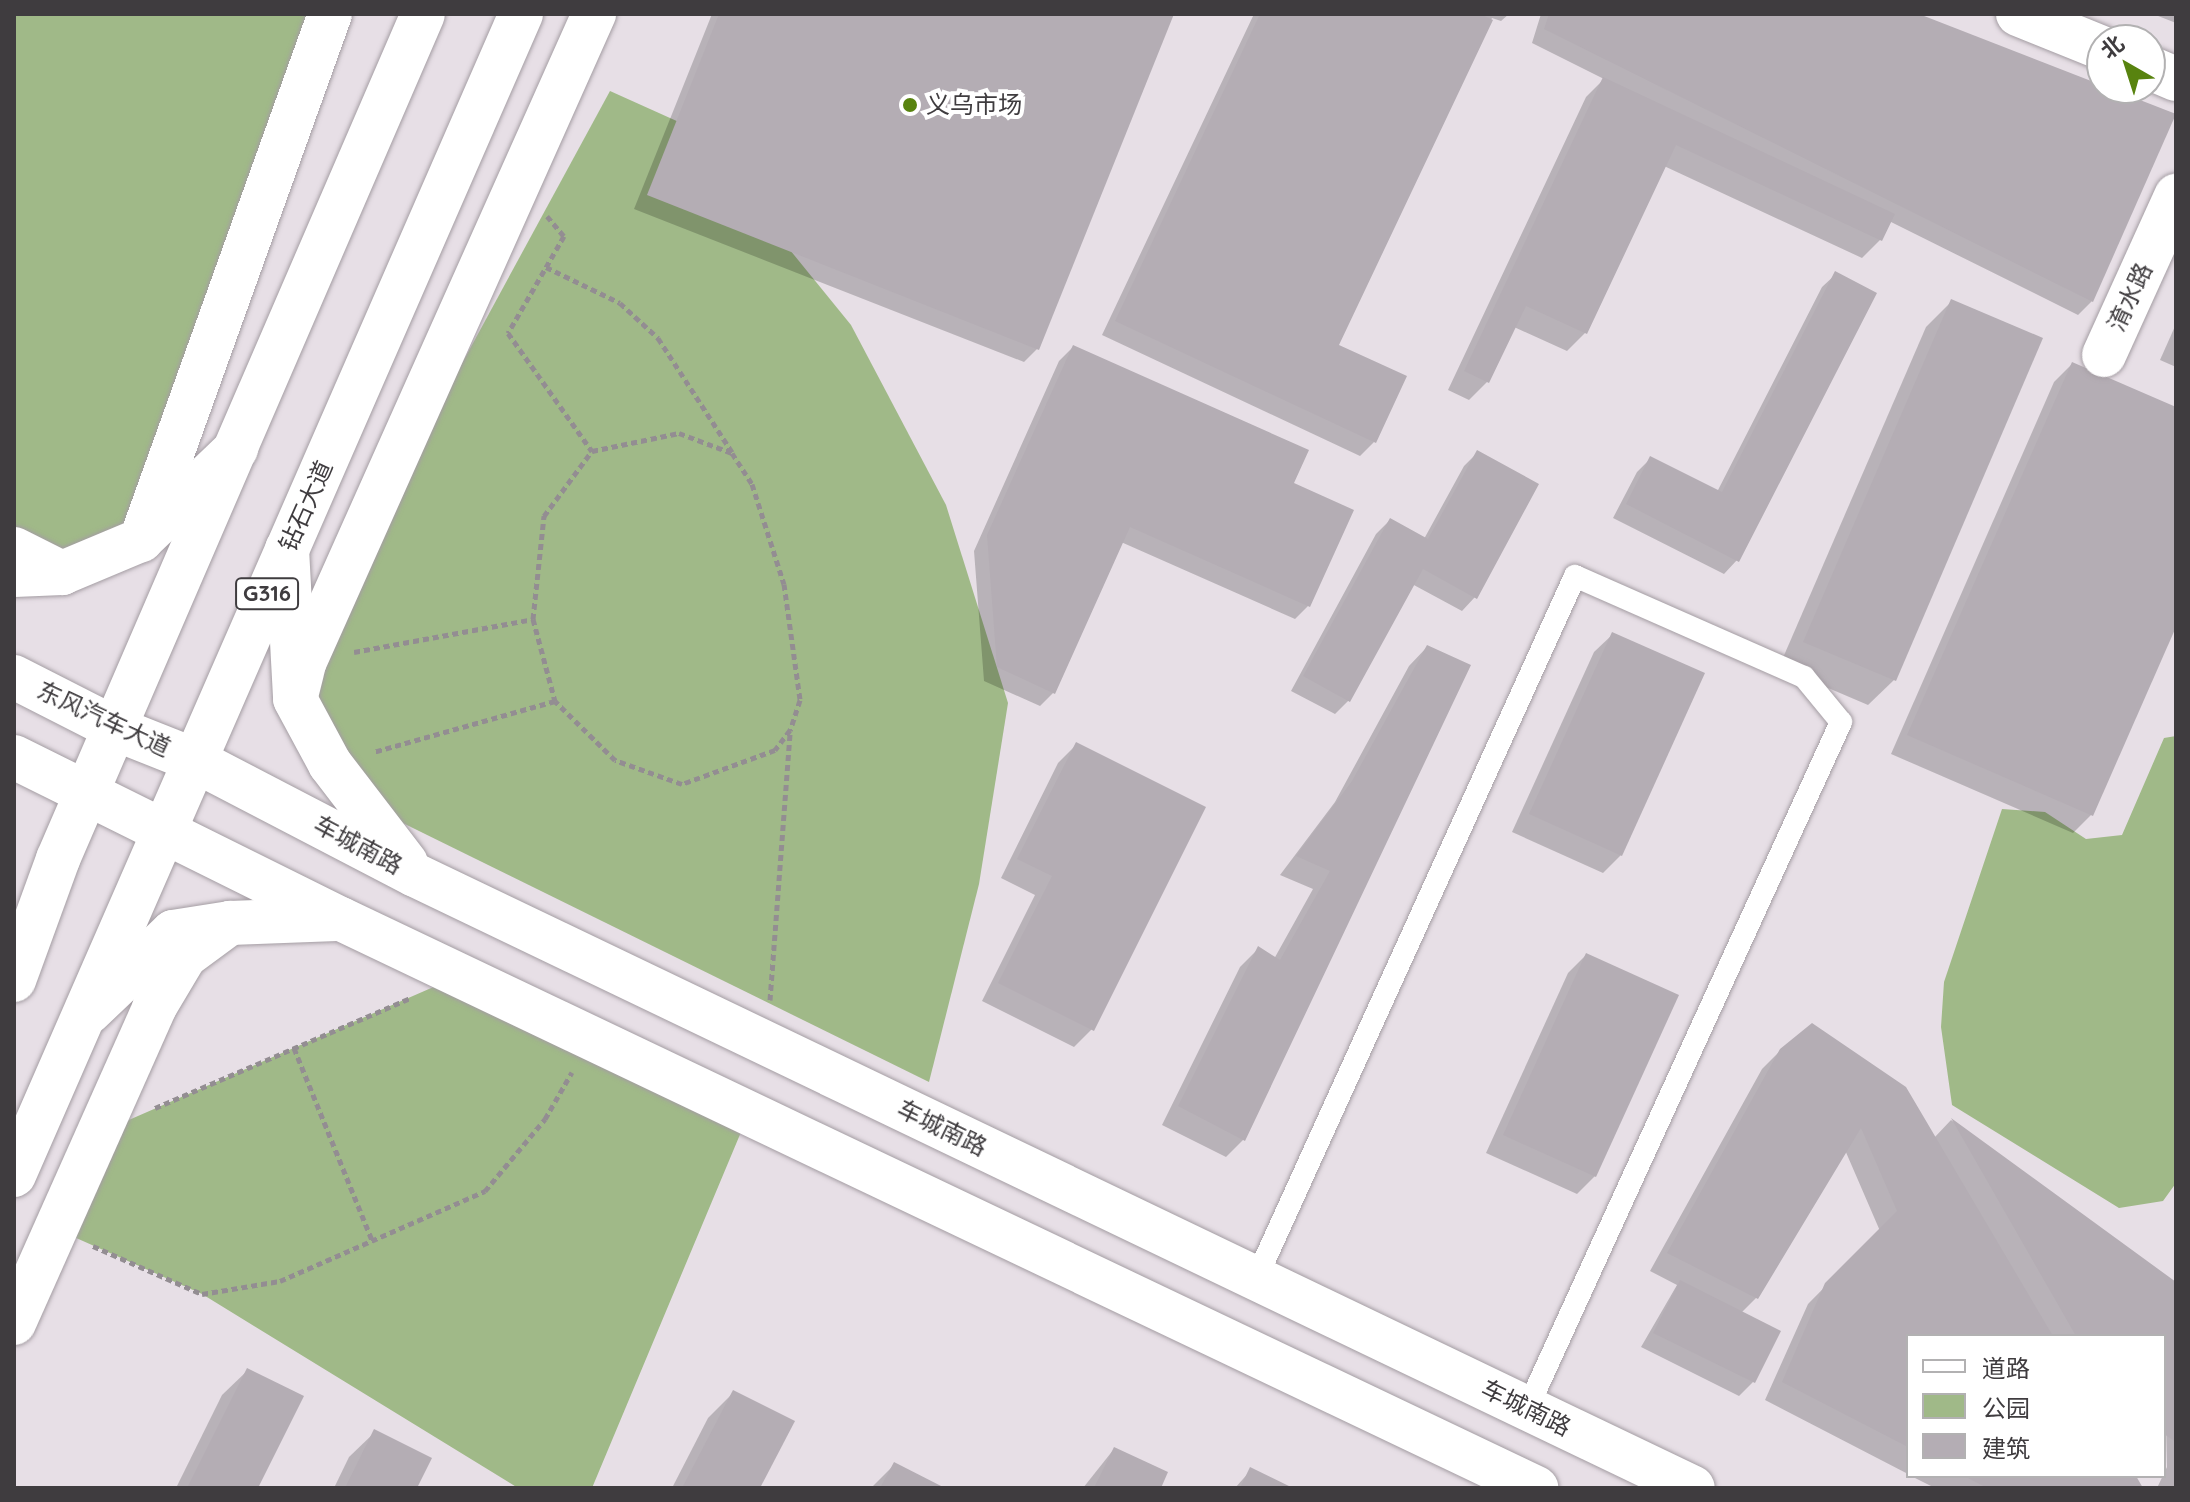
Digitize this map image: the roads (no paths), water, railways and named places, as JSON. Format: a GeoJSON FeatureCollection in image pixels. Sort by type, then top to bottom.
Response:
{"type":"FeatureCollection","features":[{"type":"Feature","properties":{"kind":"main road"},"geometry":{"type":"LineString","coordinates":[[141,540],[179,423],[330,14]]}},
{"type":"Feature","properties":{"kind":"main road"},"geometry":{"type":"LineString","coordinates":[[14,980],[86,792],[116,729],[169,598],[241,444],[423,14]]}},
{"type":"Feature","properties":{"kind":"main road"},"geometry":{"type":"LineString","coordinates":[[300,680],[594,14]]}},
{"type":"Feature","properties":{"kind":"main road"},"geometry":{"type":"LineString","coordinates":[[2018,14],[2086,42]]}},
{"type":"Feature","properties":{"kind":"main road","name":"钻石大道"},"geometry":{"type":"LineString","coordinates":[[14,1175],[89,1012],[194,760],[287,549],[524,19]]}},
{"type":"Feature","properties":{"kind":"main road","name":"淯水路"},"geometry":{"type":"LineString","coordinates":[[2104,355],[2176,196]]}},
{"type":"Feature","properties":{"kind":"main road"},"geometry":{"type":"LineString","coordinates":[[14,575],[62,573],[141,540],[241,444]]}},
{"type":"Feature","properties":{"kind":"main road"},"geometry":{"type":"LineString","coordinates":[[14,549],[62,573]]}},
{"type":"Feature","properties":{"kind":"main road"},"geometry":{"type":"LineString","coordinates":[[287,549],[300,680],[330,764],[415,875]]}},
{"type":"Feature","properties":{"kind":"main road","name":"东风汽车大道"},"geometry":{"type":"LineString","coordinates":[[14,677],[116,729],[194,760]]}},
{"type":"Feature","properties":{"kind":"main road"},"geometry":{"type":"LineString","coordinates":[[14,757],[341,919],[1536,1488]]}},
{"type":"Feature","properties":{"kind":"main road","name":"车城南路"},"geometry":{"type":"LineString","coordinates":[[194,760],[415,875],[1693,1488]]}},
{"type":"Feature","properties":{"kind":"main road"},"geometry":{"type":"LineString","coordinates":[[89,1012],[173,932],[230,923],[341,919]]}},
{"type":"Feature","properties":{"kind":"main road"},"geometry":{"type":"LineString","coordinates":[[14,1323],[154,1008],[185,956],[230,923]]}},
{"type":"Feature","properties":{"kind":"lane"},"geometry":{"type":"LineString","coordinates":[[1256,1279],[1575,576],[1804,677],[1841,722],[1527,1409]]}},
{"type":"Feature","properties":{"kind":"place","name":"义乌市场"},"geometry":{"type":"Point","coordinates":[910,105]}}]}
